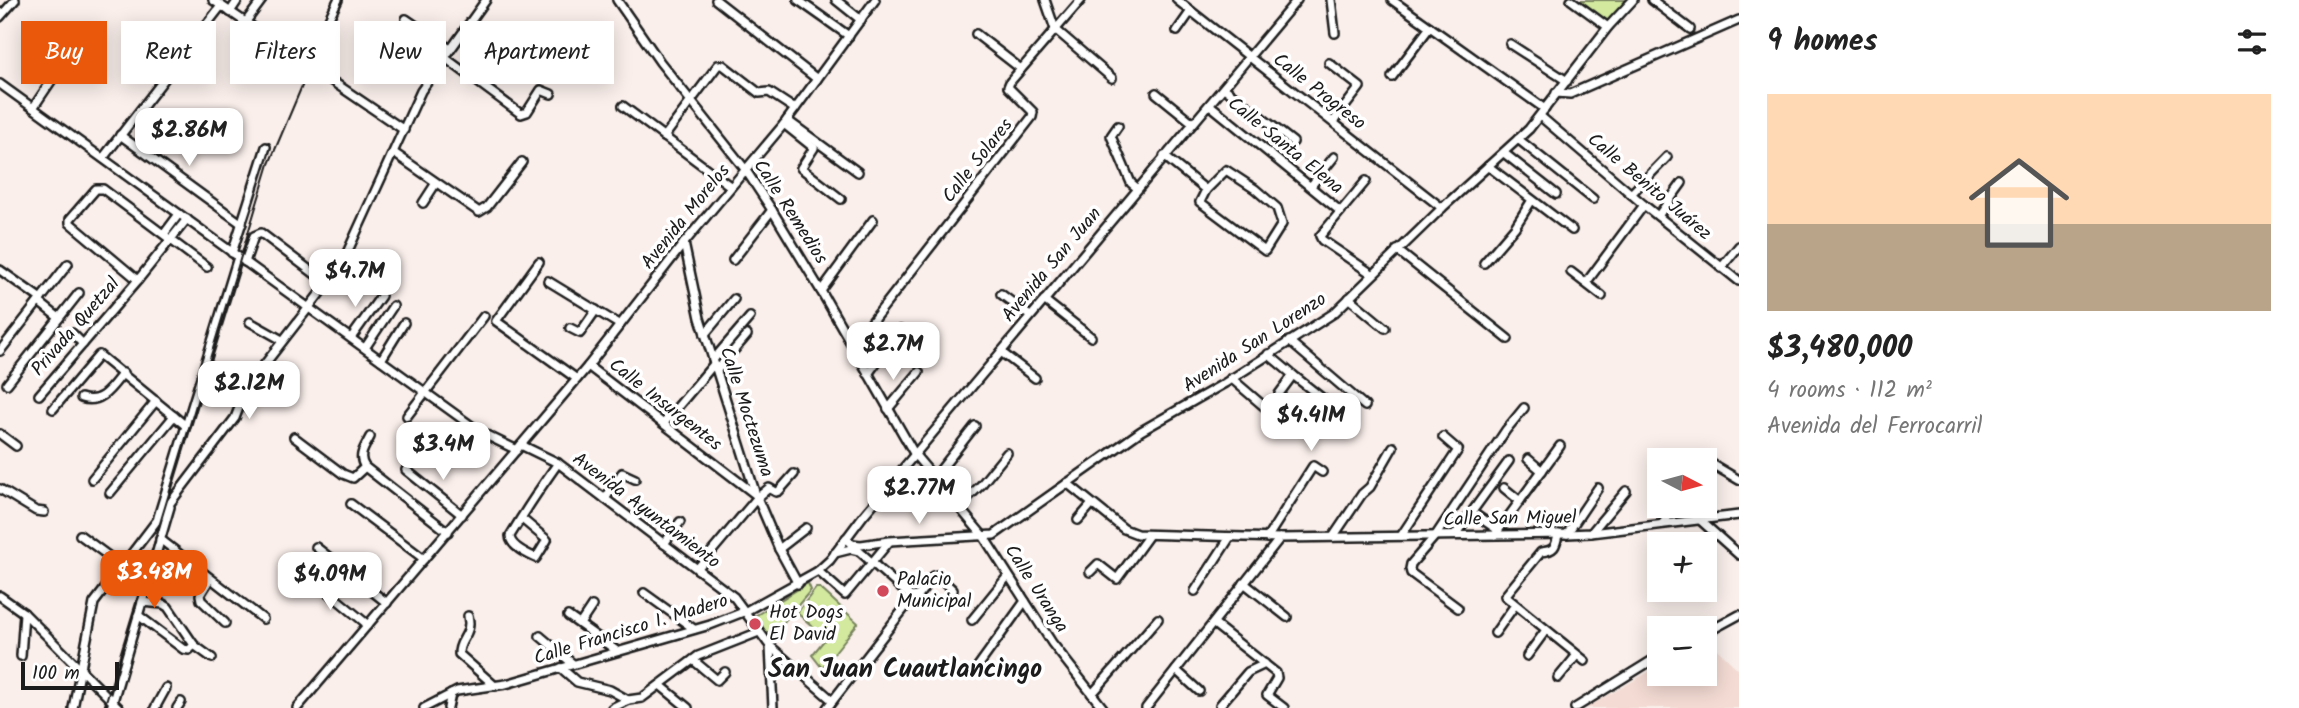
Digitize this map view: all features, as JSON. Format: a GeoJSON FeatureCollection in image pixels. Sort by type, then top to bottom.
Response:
{"type":"FeatureCollection","features":[{"type":"Feature","properties":{"kind":"street"},"geometry":{"type":"LineString","coordinates":[[0,18],[15,0]]}},
{"type":"Feature","properties":{"kind":"street"},"geometry":{"type":"LineString","coordinates":[[213,0],[242,21]]}},
{"type":"Feature","properties":{"kind":"street"},"geometry":{"type":"LineString","coordinates":[[230,12],[238,0]]}},
{"type":"Feature","properties":{"kind":"street"},"geometry":{"type":"LineString","coordinates":[[246,21],[262,0]]}},
{"type":"Feature","properties":{"kind":"street"},"geometry":{"type":"LineString","coordinates":[[328,21],[338,0]]}},
{"type":"Feature","properties":{"kind":"street"},"geometry":{"type":"LineString","coordinates":[[471,21],[486,0]]}},
{"type":"Feature","properties":{"kind":"street","name":"Calle Remedios"},"geometry":{"type":"LineString","coordinates":[[617,0],[745,169],[772,210],[915,455]]}},
{"type":"Feature","properties":{"kind":"street"},"geometry":{"type":"LineString","coordinates":[[716,0],[817,79]]}},
{"type":"Feature","properties":{"kind":"street"},"geometry":{"type":"LineString","coordinates":[[799,0],[849,36]]}},
{"type":"Feature","properties":{"kind":"street"},"geometry":{"type":"LineString","coordinates":[[836,0],[861,20]]}},
{"type":"Feature","properties":{"kind":"street","name":"Avenida Morelos"},"geometry":{"type":"LineString","coordinates":[[297,708],[588,366],[730,186],[785,122],[875,0]]}},
{"type":"Feature","properties":{"kind":"street"},"geometry":{"type":"LineString","coordinates":[[1045,0],[1055,29],[1112,78]]}},
{"type":"Feature","properties":{"kind":"street"},"geometry":{"type":"LineString","coordinates":[[976,34],[1021,69],[1081,0]]}},
{"type":"Feature","properties":{"kind":"street","name":"Calle Progreso"},"geometry":{"type":"LineString","coordinates":[[1177,0],[1191,8],[1442,208]]}},
{"type":"Feature","properties":{"kind":"street"},"geometry":{"type":"LineString","coordinates":[[1285,0],[1295,2]]}},
{"type":"Feature","properties":{"kind":"street"},"geometry":{"type":"LineString","coordinates":[[1331,0],[1335,33]]}},
{"type":"Feature","properties":{"kind":"street"},"geometry":{"type":"LineString","coordinates":[[1392,0],[1545,109]]}},
{"type":"Feature","properties":{"kind":"street"},"geometry":{"type":"LineString","coordinates":[[1571,0],[1608,27]]}},
{"type":"Feature","properties":{"kind":"street","name":"Avenida San Lorenzo"},"geometry":{"type":"LineString","coordinates":[[846,538],[856,545],[984,537],[1003,531],[1141,431],[1334,313],[1540,116],[1608,27],[1633,0]]}},
{"type":"Feature","properties":{"kind":"street"},"geometry":{"type":"LineString","coordinates":[[1652,0],[1690,29]]}},
{"type":"Feature","properties":{"kind":"street","name":"Avenida San Juan"},"geometry":{"type":"LineString","coordinates":[[835,553],[1030,316],[1295,2]]}},
{"type":"Feature","properties":{"kind":"street"},"geometry":{"type":"LineString","coordinates":[[103,158],[221,6]]}},
{"type":"Feature","properties":{"kind":"street"},"geometry":{"type":"LineString","coordinates":[[1177,31],[1191,8]]}},
{"type":"Feature","properties":{"kind":"street"},"geometry":{"type":"LineString","coordinates":[[406,19],[450,49]]}},
{"type":"Feature","properties":{"kind":"street"},"geometry":{"type":"LineString","coordinates":[[1556,93],[1570,94],[1739,20]]}},
{"type":"Feature","properties":{"kind":"street"},"geometry":{"type":"LineString","coordinates":[[1392,77],[1430,27]]}},
{"type":"Feature","properties":{"kind":"street"},"geometry":{"type":"LineString","coordinates":[[446,54],[460,36]]}},
{"type":"Feature","properties":{"kind":"street"},"geometry":{"type":"LineString","coordinates":[[1510,44],[1567,81]]}},
{"type":"Feature","properties":{"kind":"street"},"geometry":{"type":"LineString","coordinates":[[446,58],[521,114],[525,114],[539,92],[542,90],[551,93]]}},
{"type":"Feature","properties":{"kind":"street"},"geometry":{"type":"LineString","coordinates":[[1329,63],[1360,88],[1333,122]]}},
{"type":"Feature","properties":{"kind":"street"},"geometry":{"type":"LineString","coordinates":[[664,137],[715,68],[721,65],[759,93],[769,92],[795,109]]}},
{"type":"Feature","properties":{"kind":"street","name":"Calle Solares"},"geometry":{"type":"LineString","coordinates":[[853,346],[1032,117],[1032,112],[1008,87],[1021,69]]}},
{"type":"Feature","properties":{"kind":"street","name":"Avenida Ayuntamiento"},"geometry":{"type":"LineString","coordinates":[[0,84],[480,432],[558,463],[734,597],[770,646],[832,701]]}},
{"type":"Feature","properties":{"kind":"street"},"geometry":{"type":"LineString","coordinates":[[33,108],[50,84]]}},
{"type":"Feature","properties":{"kind":"street"},"geometry":{"type":"LineString","coordinates":[[335,84],[404,130]]}},
{"type":"Feature","properties":{"kind":"street"},"geometry":{"type":"LineString","coordinates":[[73,708],[94,603],[235,418],[247,387],[328,284],[350,247],[426,84]]}},
{"type":"Feature","properties":{"kind":"street"},"geometry":{"type":"LineString","coordinates":[[1224,88],[1293,142]]}},
{"type":"Feature","properties":{"kind":"street"},"geometry":{"type":"LineString","coordinates":[[1156,93],[1193,122]]}},
{"type":"Feature","properties":{"kind":"street","name":"Calle Santa Elena"},"geometry":{"type":"LineString","coordinates":[[1210,105],[1340,211]]}},
{"type":"Feature","properties":{"kind":"street"},"geometry":{"type":"LineString","coordinates":[[623,106],[730,186]]}},
{"type":"Feature","properties":{"kind":"street","name":"Calle Benito Juárez"},"geometry":{"type":"LineString","coordinates":[[1540,116],[1644,205],[1739,281]]}},
{"type":"Feature","properties":{"kind":"street"},"geometry":{"type":"LineString","coordinates":[[785,122],[858,172]]}},
{"type":"Feature","properties":{"kind":"street"},"geometry":{"type":"LineString","coordinates":[[785,122],[814,148],[801,168],[841,199]]}},
{"type":"Feature","properties":{"kind":"street"},"geometry":{"type":"LineString","coordinates":[[1118,126],[1111,136],[1131,183],[1137,188]]}},
{"type":"Feature","properties":{"kind":"street"},"geometry":{"type":"LineString","coordinates":[[120,135],[242,224]]}},
{"type":"Feature","properties":{"kind":"street"},"geometry":{"type":"LineString","coordinates":[[1518,139],[1593,199]]}},
{"type":"Feature","properties":{"kind":"street"},"geometry":{"type":"LineString","coordinates":[[156,522],[238,257],[242,224],[266,147]]}},
{"type":"Feature","properties":{"kind":"street"},"geometry":{"type":"LineString","coordinates":[[394,153],[479,212],[487,207],[522,162]]}},
{"type":"Feature","properties":{"kind":"street"},"geometry":{"type":"LineString","coordinates":[[1504,153],[1556,194]]}},
{"type":"Feature","properties":{"kind":"street"},"geometry":{"type":"LineString","coordinates":[[1164,156],[1206,190]]}},
{"type":"Feature","properties":{"kind":"street"},"geometry":{"type":"LineString","coordinates":[[1311,186],[1335,156]]}},
{"type":"Feature","properties":{"kind":"street"},"geometry":{"type":"LineString","coordinates":[[1631,194],[1667,157]]}},
{"type":"Feature","properties":{"kind":"street"},"geometry":{"type":"LineString","coordinates":[[1488,166],[1572,230]]}},
{"type":"Feature","properties":{"kind":"street"},"geometry":{"type":"LineString","coordinates":[[1226,170],[1277,208],[1282,224],[1265,251],[1200,202],[1206,190],[1226,170]]}},
{"type":"Feature","properties":{"kind":"street"},"geometry":{"type":"LineString","coordinates":[[1366,181],[1320,236],[1372,274]]}},
{"type":"Feature","properties":{"kind":"street"},"geometry":{"type":"LineString","coordinates":[[423,203],[436,183]]}},
{"type":"Feature","properties":{"kind":"street"},"geometry":{"type":"LineString","coordinates":[[1658,216],[1682,183]]}},
{"type":"Feature","properties":{"kind":"street"},"geometry":{"type":"LineString","coordinates":[[138,280],[70,223],[70,219],[99,188],[207,267]]}},
{"type":"Feature","properties":{"kind":"street"},"geometry":{"type":"LineString","coordinates":[[1484,263],[1515,226],[1532,200]]}},
{"type":"Feature","properties":{"kind":"street"},"geometry":{"type":"LineString","coordinates":[[1586,283],[1644,205]]}},
{"type":"Feature","properties":{"kind":"street"},"geometry":{"type":"LineString","coordinates":[[733,260],[772,210]]}},
{"type":"Feature","properties":{"kind":"street"},"geometry":{"type":"LineString","coordinates":[[167,237],[179,214]]}},
{"type":"Feature","properties":{"kind":"street"},"geometry":{"type":"LineString","coordinates":[[167,237],[187,219]]}},
{"type":"Feature","properties":{"kind":"street"},"geometry":{"type":"LineString","coordinates":[[821,291],[873,220]]}},
{"type":"Feature","properties":{"kind":"street"},"geometry":{"type":"LineString","coordinates":[[238,257],[254,236],[261,233],[328,284]]}},
{"type":"Feature","properties":{"kind":"street","name":"Privada Quetzal"},"geometry":{"type":"LineString","coordinates":[[39,395],[138,280],[167,237]]}},
{"type":"Feature","properties":{"kind":"street","name":"Calle Moctezuma"},"geometry":{"type":"LineString","coordinates":[[684,243],[705,334],[756,496],[798,584]]}},
{"type":"Feature","properties":{"kind":"street"},"geometry":{"type":"LineString","coordinates":[[1721,268],[1739,246]]}},
{"type":"Feature","properties":{"kind":"street"},"geometry":{"type":"LineString","coordinates":[[1397,250],[1508,339]]}},
{"type":"Feature","properties":{"kind":"street"},"geometry":{"type":"LineString","coordinates":[[539,262],[496,321],[577,379]]}},
{"type":"Feature","properties":{"kind":"street"},"geometry":{"type":"LineString","coordinates":[[0,351],[68,264]]}},
{"type":"Feature","properties":{"kind":"street"},"geometry":{"type":"LineString","coordinates":[[0,270],[59,318]]}},
{"type":"Feature","properties":{"kind":"street"},"geometry":{"type":"LineString","coordinates":[[1571,272],[1602,296]]}},
{"type":"Feature","properties":{"kind":"street"},"geometry":{"type":"LineString","coordinates":[[548,281],[620,325]]}},
{"type":"Feature","properties":{"kind":"street"},"geometry":{"type":"LineString","coordinates":[[7,384],[79,293]]}},
{"type":"Feature","properties":{"kind":"street"},"geometry":{"type":"LineString","coordinates":[[1001,294],[1030,316]]}},
{"type":"Feature","properties":{"kind":"street"},"geometry":{"type":"LineString","coordinates":[[351,338],[381,296]]}},
{"type":"Feature","properties":{"kind":"street"},"geometry":{"type":"LineString","coordinates":[[1349,298],[1385,328]]}},
{"type":"Feature","properties":{"kind":"street"},"geometry":{"type":"LineString","coordinates":[[705,334],[734,299]]}},
{"type":"Feature","properties":{"kind":"street"},"geometry":{"type":"LineString","coordinates":[[1044,300],[1091,337]]}},
{"type":"Feature","properties":{"kind":"street"},"geometry":{"type":"LineString","coordinates":[[365,348],[393,306]]}},
{"type":"Feature","properties":{"kind":"street"},"geometry":{"type":"LineString","coordinates":[[570,328],[580,333],[596,310]]}},
{"type":"Feature","properties":{"kind":"street"},"geometry":{"type":"LineString","coordinates":[[407,416],[484,316]]}},
{"type":"Feature","properties":{"kind":"street"},"geometry":{"type":"LineString","coordinates":[[664,423],[715,365],[750,317]]}},
{"type":"Feature","properties":{"kind":"street"},"geometry":{"type":"LineString","coordinates":[[250,322],[282,340]]}},
{"type":"Feature","properties":{"kind":"street"},"geometry":{"type":"LineString","coordinates":[[381,360],[404,323]]}},
{"type":"Feature","properties":{"kind":"street"},"geometry":{"type":"LineString","coordinates":[[868,374],[900,330]]}},
{"type":"Feature","properties":{"kind":"street"},"geometry":{"type":"LineString","coordinates":[[72,333],[83,344]]}},
{"type":"Feature","properties":{"kind":"street"},"geometry":{"type":"LineString","coordinates":[[715,365],[747,335]]}},
{"type":"Feature","properties":{"kind":"street"},"geometry":{"type":"LineString","coordinates":[[1289,341],[1365,406]]}},
{"type":"Feature","properties":{"kind":"street"},"geometry":{"type":"LineString","coordinates":[[1001,352],[1035,378]]}},
{"type":"Feature","properties":{"kind":"street"},"geometry":{"type":"LineString","coordinates":[[1268,354],[1327,401]]}},
{"type":"Feature","properties":{"kind":"street"},"geometry":{"type":"LineString","coordinates":[[53,409],[97,356],[102,356],[186,426]]}},
{"type":"Feature","properties":{"kind":"street","name":"Calle Insurgentes"},"geometry":{"type":"LineString","coordinates":[[588,366],[756,496]]}},
{"type":"Feature","properties":{"kind":"street"},"geometry":{"type":"LineString","coordinates":[[888,409],[919,372]]}},
{"type":"Feature","properties":{"kind":"street"},"geometry":{"type":"LineString","coordinates":[[80,398],[90,402],[100,399],[123,373]]}},
{"type":"Feature","properties":{"kind":"street"},"geometry":{"type":"LineString","coordinates":[[1279,394],[1293,375]]}},
{"type":"Feature","properties":{"kind":"street"},"geometry":{"type":"LineString","coordinates":[[1231,378],[1281,421]]}},
{"type":"Feature","properties":{"kind":"street"},"geometry":{"type":"LineString","coordinates":[[92,479],[156,401]]}},
{"type":"Feature","properties":{"kind":"street"},"geometry":{"type":"LineString","coordinates":[[1458,608],[1411,573],[1411,564],[1436,535],[1506,430],[1524,408]]}},
{"type":"Feature","properties":{"kind":"street"},"geometry":{"type":"LineString","coordinates":[[110,493],[174,416]]}},
{"type":"Feature","properties":{"kind":"street"},"geometry":{"type":"LineString","coordinates":[[934,478],[975,426]]}},
{"type":"Feature","properties":{"kind":"street"},"geometry":{"type":"LineString","coordinates":[[0,434],[16,446]]}},
{"type":"Feature","properties":{"kind":"street"},"geometry":{"type":"LineString","coordinates":[[370,437],[361,454],[365,467],[448,532]]}},
{"type":"Feature","properties":{"kind":"street"},"geometry":{"type":"LineString","coordinates":[[1401,536],[1458,450],[1443,437]]}},
{"type":"Feature","properties":{"kind":"street"},"geometry":{"type":"LineString","coordinates":[[294,438],[343,474],[353,478],[365,467]]}},
{"type":"Feature","properties":{"kind":"street"},"geometry":{"type":"LineString","coordinates":[[1476,515],[1496,532],[1560,446]]}},
{"type":"Feature","properties":{"kind":"street"},"geometry":{"type":"LineString","coordinates":[[1333,537],[1362,494],[1370,487],[1393,447]]}},
{"type":"Feature","properties":{"kind":"street"},"geometry":{"type":"LineString","coordinates":[[958,507],[981,485],[1007,453]]}},
{"type":"Feature","properties":{"kind":"street","name":"Calle Uranga"},"geometry":{"type":"LineString","coordinates":[[915,455],[984,537],[1007,577],[1052,643],[1103,708]]}},
{"type":"Feature","properties":{"kind":"street"},"geometry":{"type":"LineString","coordinates":[[1528,459],[1542,471]]}},
{"type":"Feature","properties":{"kind":"street"},"geometry":{"type":"LineString","coordinates":[[1455,536],[1509,461]]}},
{"type":"Feature","properties":{"kind":"street"},"geometry":{"type":"LineString","coordinates":[[521,518],[547,540],[536,558],[510,540],[510,536],[521,518],[558,463]]}},
{"type":"Feature","properties":{"kind":"street"},"geometry":{"type":"LineString","coordinates":[[1267,538],[1313,466],[1322,472]]}},
{"type":"Feature","properties":{"kind":"street"},"geometry":{"type":"LineString","coordinates":[[1717,467],[1739,480]]}},
{"type":"Feature","properties":{"kind":"street"},"geometry":{"type":"LineString","coordinates":[[406,470],[462,515]]}},
{"type":"Feature","properties":{"kind":"street"},"geometry":{"type":"LineString","coordinates":[[605,499],[622,473],[635,479]]}},
{"type":"Feature","properties":{"kind":"street"},"geometry":{"type":"LineString","coordinates":[[696,569],[756,496],[769,488],[779,491],[794,474]]}},
{"type":"Feature","properties":{"kind":"street","name":"Calle San Miguel"},"geometry":{"type":"LineString","coordinates":[[1067,483],[1124,529],[1149,535],[1280,538],[1455,536],[1496,532],[1562,534],[1591,533],[1739,515]]}},
{"type":"Feature","properties":{"kind":"street"},"geometry":{"type":"LineString","coordinates":[[1504,488],[1520,501]]}},
{"type":"Feature","properties":{"kind":"street"},"geometry":{"type":"LineString","coordinates":[[1585,661],[1515,605],[1507,598],[1506,593],[1541,552],[1552,551],[1556,547],[1562,534],[1598,488]]}},
{"type":"Feature","properties":{"kind":"street"},"geometry":{"type":"LineString","coordinates":[[0,489],[36,511],[44,512]]}},
{"type":"Feature","properties":{"kind":"street"},"geometry":{"type":"LineString","coordinates":[[1591,533],[1626,491]]}},
{"type":"Feature","properties":{"kind":"street"},"geometry":{"type":"LineString","coordinates":[[114,706],[171,504]]}},
{"type":"Feature","properties":{"kind":"street"},"geometry":{"type":"LineString","coordinates":[[351,504],[424,559]]}},
{"type":"Feature","properties":{"kind":"street"},"geometry":{"type":"LineString","coordinates":[[1078,520],[1091,505]]}},
{"type":"Feature","properties":{"kind":"street"},"geometry":{"type":"LineString","coordinates":[[1662,524],[1667,518]]}},
{"type":"Feature","properties":{"kind":"street"},"geometry":{"type":"LineString","coordinates":[[1700,520],[1739,555]]}},
{"type":"Feature","properties":{"kind":"street"},"geometry":{"type":"LineString","coordinates":[[664,544],[680,522]]}},
{"type":"Feature","properties":{"kind":"street"},"geometry":{"type":"LineString","coordinates":[[779,549],[806,528]]}},
{"type":"Feature","properties":{"kind":"street"},"geometry":{"type":"LineString","coordinates":[[80,535],[122,566]]}},
{"type":"Feature","properties":{"kind":"street"},"geometry":{"type":"LineString","coordinates":[[1090,572],[1098,564],[1117,579],[1149,535]]}},
{"type":"Feature","properties":{"kind":"street"},"geometry":{"type":"LineString","coordinates":[[1195,591],[1230,537]]}},
{"type":"Feature","properties":{"kind":"street"},"geometry":{"type":"LineString","coordinates":[[1146,708],[1280,538]]}},
{"type":"Feature","properties":{"kind":"street"},"geometry":{"type":"LineString","coordinates":[[818,571],[845,595],[889,541]]}},
{"type":"Feature","properties":{"kind":"street"},"geometry":{"type":"LineString","coordinates":[[160,542],[263,619]]}},
{"type":"Feature","properties":{"kind":"street"},"geometry":{"type":"LineString","coordinates":[[160,542],[206,580],[207,584],[200,595],[201,600],[225,623]]}},
{"type":"Feature","properties":{"kind":"street"},"geometry":{"type":"LineString","coordinates":[[316,547],[387,603]]}},
{"type":"Feature","properties":{"kind":"street"},"geometry":{"type":"LineString","coordinates":[[835,553],[851,549],[859,551],[911,597]]}},
{"type":"Feature","properties":{"kind":"street","name":"Calle Francisco I. Madero"},"geometry":{"type":"LineString","coordinates":[[424,708],[466,689],[495,686],[561,668],[746,611],[818,571],[835,553]]}},
{"type":"Feature","properties":{"kind":"street"},"geometry":{"type":"LineString","coordinates":[[911,597],[918,596],[933,576],[937,575],[953,590]]}},
{"type":"Feature","properties":{"kind":"street"},"geometry":{"type":"LineString","coordinates":[[310,577],[368,625]]}},
{"type":"Feature","properties":{"kind":"street"},"geometry":{"type":"LineString","coordinates":[[972,620],[1007,577]]}},
{"type":"Feature","properties":{"kind":"street"},"geometry":{"type":"LineString","coordinates":[[1244,583],[1287,617]]}},
{"type":"Feature","properties":{"kind":"street"},"geometry":{"type":"LineString","coordinates":[[643,593],[694,629]]}},
{"type":"Feature","properties":{"kind":"street"},"geometry":{"type":"LineString","coordinates":[[0,596],[24,613],[114,706]]}},
{"type":"Feature","properties":{"kind":"street"},"geometry":{"type":"LineString","coordinates":[[827,708],[911,597]]}},
{"type":"Feature","properties":{"kind":"street"},"geometry":{"type":"LineString","coordinates":[[976,669],[1025,601]]}},
{"type":"Feature","properties":{"kind":"street"},"geometry":{"type":"LineString","coordinates":[[142,602],[168,607],[194,645],[212,658]]}},
{"type":"Feature","properties":{"kind":"street"},"geometry":{"type":"LineString","coordinates":[[1495,633],[1515,605]]}},
{"type":"Feature","properties":{"kind":"street"},"geometry":{"type":"LineString","coordinates":[[580,624],[592,606]]}},
{"type":"Feature","properties":{"kind":"street"},"geometry":{"type":"LineString","coordinates":[[21,656],[24,613]]}},
{"type":"Feature","properties":{"kind":"street"},"geometry":{"type":"LineString","coordinates":[[138,615],[183,649],[189,650],[194,645]]}},
{"type":"Feature","properties":{"kind":"street"},"geometry":{"type":"LineString","coordinates":[[1717,627],[1739,615]]}},
{"type":"Feature","properties":{"kind":"street"},"geometry":{"type":"LineString","coordinates":[[468,616],[469,632],[459,646],[460,654],[495,686]]}},
{"type":"Feature","properties":{"kind":"street"},"geometry":{"type":"LineString","coordinates":[[568,616],[617,652]]}},
{"type":"Feature","properties":{"kind":"street"},"geometry":{"type":"LineString","coordinates":[[1092,694],[1158,619]]}},
{"type":"Feature","properties":{"kind":"street"},"geometry":{"type":"LineString","coordinates":[[1214,624],[1278,675],[1267,695],[1284,708]]}},
{"type":"Feature","properties":{"kind":"street"},"geometry":{"type":"LineString","coordinates":[[1527,656],[1546,630]]}},
{"type":"Feature","properties":{"kind":"street"},"geometry":{"type":"LineString","coordinates":[[612,708],[628,699],[642,698],[710,650],[760,632]]}},
{"type":"Feature","properties":{"kind":"street"},"geometry":{"type":"LineString","coordinates":[[540,636],[573,664]]}},
{"type":"Feature","properties":{"kind":"street"},"geometry":{"type":"LineString","coordinates":[[770,646],[773,708]]}},
{"type":"Feature","properties":{"kind":"street"},"geometry":{"type":"LineString","coordinates":[[1558,678],[1577,655]]}},
{"type":"Feature","properties":{"kind":"street"},"geometry":{"type":"LineString","coordinates":[[693,660],[716,679],[719,680],[725,672]]}},
{"type":"Feature","properties":{"kind":"street"},"geometry":{"type":"LineString","coordinates":[[1575,708],[1647,663]]}},
{"type":"Feature","properties":{"kind":"street"},"geometry":{"type":"LineString","coordinates":[[1220,705],[1248,673],[1265,664]]}},
{"type":"Feature","properties":{"kind":"street"},"geometry":{"type":"LineString","coordinates":[[561,668],[577,682],[610,690],[628,699]]}},
{"type":"Feature","properties":{"kind":"street"},"geometry":{"type":"LineString","coordinates":[[1176,670],[1199,691]]}},
{"type":"Feature","properties":{"kind":"street"},"geometry":{"type":"LineString","coordinates":[[660,685],[688,708]]}},
{"type":"Feature","properties":{"kind":"street"},"geometry":{"type":"LineString","coordinates":[[155,708],[166,688]]}},
{"type":"Feature","properties":{"kind":"street"},"geometry":{"type":"LineString","coordinates":[[447,708],[451,694]]}},
{"type":"Feature","properties":{"kind":"shaded area"},"geometry":{"type":"Polygon","coordinates":[[[1717,649],[1739,670],[1739,708],[1586,708],[1647,673],[1647,686],[1717,686],[1717,649]]]}},
{"type":"Feature","properties":{"kind":"green space"},"geometry":{"type":"Polygon","coordinates":[[[1580,0],[1630,0],[1609,22],[1580,0]]]}},
{"type":"Feature","properties":{"kind":"green space"},"geometry":{"type":"Polygon","coordinates":[[[808,583],[811,590],[770,638],[755,616],[808,583]]]}},
{"type":"Feature","properties":{"kind":"green space"},"geometry":{"type":"Polygon","coordinates":[[[816,588],[820,588],[858,623],[822,668],[812,655],[826,638],[797,613],[816,588]]]}},
{"type":"Feature","properties":{"kind":"railway"},"geometry":{"type":"LineString","coordinates":[[104,708],[269,164],[310,67],[343,0]]}},
{"type":"Feature","properties":{"kind":"place","name":"Palacio Municipal"},"geometry":{"type":"Point","coordinates":[883,591]}},
{"type":"Feature","properties":{"kind":"place","name":"Hot Dogs El David"},"geometry":{"type":"Point","coordinates":[755,624]}},
{"type":"Feature","properties":{"kind":"district","name":"San Juan Cuautlancingo"},"geometry":{"type":"Point","coordinates":[905,670]}}]}
